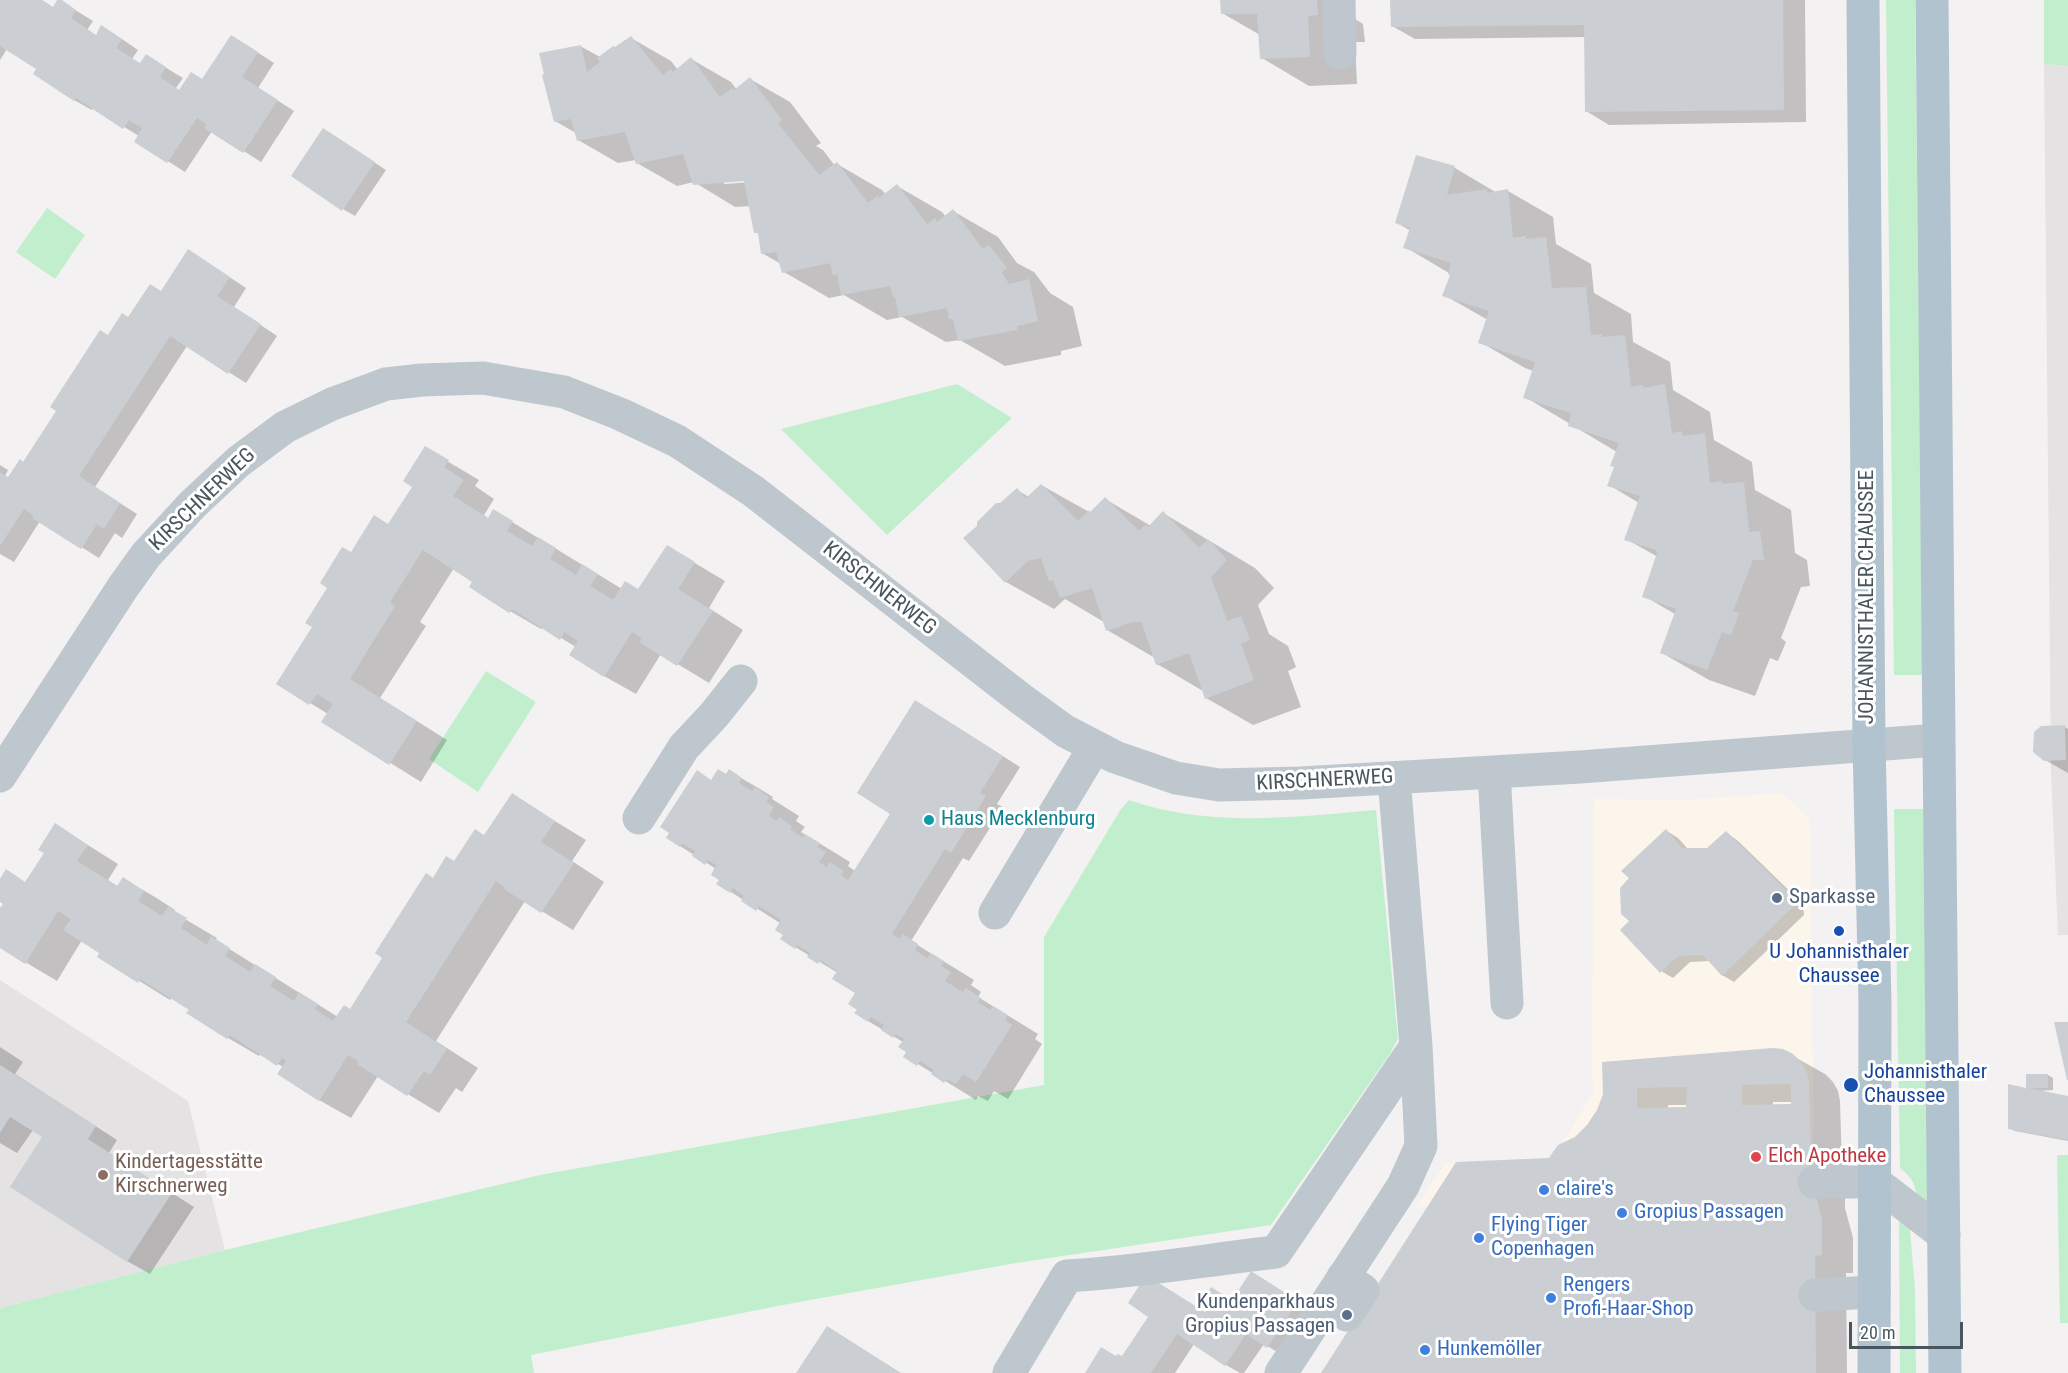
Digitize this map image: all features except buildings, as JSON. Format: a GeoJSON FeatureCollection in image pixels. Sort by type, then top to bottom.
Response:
{"type":"FeatureCollection","features":[{"type":"Feature","properties":{"kind":"main road","name":"JOHANNISTHALER CHAUSSEE"},"geometry":{"type":"LineString","coordinates":[[1863,0],[1869,744],[1875,1003],[1874,1373]]}},
{"type":"Feature","properties":{"kind":"main road"},"geometry":{"type":"LineString","coordinates":[[1932,0],[1945,1373]]}},
{"type":"Feature","properties":{"kind":"street"},"geometry":{"type":"LineString","coordinates":[[1339,0],[1340,53]]}},
{"type":"Feature","properties":{"kind":"street","name":"KIRSCHNERWEG"},"geometry":{"type":"LineString","coordinates":[[0,776],[146,555],[193,504],[238,462],[285,428],[332,404],[386,384],[483,378],[564,392],[620,414],[677,441],[753,491],[1065,731],[1094,748],[1157,773],[1176,778],[1219,785],[1394,778],[1592,766],[1938,740]]}},
{"type":"Feature","properties":{"kind":"street"},"geometry":{"type":"LineString","coordinates":[[639,818],[684,747],[741,681]]}},
{"type":"Feature","properties":{"kind":"street"},"geometry":{"type":"LineString","coordinates":[[994,913],[1094,748]]}},
{"type":"Feature","properties":{"kind":"street"},"geometry":{"type":"LineString","coordinates":[[1494,772],[1507,1003]]}},
{"type":"Feature","properties":{"kind":"street"},"geometry":{"type":"LineString","coordinates":[[1281,1373],[1403,1186],[1421,1146],[1416,1046],[1394,778]]}},
{"type":"Feature","properties":{"kind":"street"},"geometry":{"type":"LineString","coordinates":[[1008,1373],[1067,1276],[1128,1272],[1276,1252],[1416,1046]]}},
{"type":"Feature","properties":{"kind":"street"},"geometry":{"type":"LineString","coordinates":[[1814,1182],[1875,1182],[1944,1235]]}},
{"type":"Feature","properties":{"kind":"street"},"geometry":{"type":"LineString","coordinates":[[1343,1277],[1363,1290],[1347,1315]]}},
{"type":"Feature","properties":{"kind":"street"},"geometry":{"type":"LineString","coordinates":[[1815,1295],[1874,1292]]}},
{"type":"Feature","properties":{"kind":"shaded area"},"geometry":{"type":"Polygon","coordinates":[[[2044,64],[2068,66],[2068,935],[2058,935],[2051,770],[2044,64]]]}},
{"type":"Feature","properties":{"kind":"shaded area"},"geometry":{"type":"Polygon","coordinates":[[[1782,793],[1810,819],[1814,1168],[1416,1208],[1445,1164],[1552,1160],[1593,1093],[1594,799],[1685,800],[1782,793]]]}},
{"type":"Feature","properties":{"kind":"shaded area","name":"Kindertagesstätte Kirschnerweg"},"geometry":{"type":"Polygon","coordinates":[[[0,980],[188,1101],[225,1250],[0,1308],[0,980]]]}},
{"type":"Feature","properties":{"kind":"green space"},"geometry":{"type":"Polygon","coordinates":[[[1886,0],[1915,0],[1923,675],[1894,675],[1886,0]]]}},
{"type":"Feature","properties":{"kind":"green space"},"geometry":{"type":"Polygon","coordinates":[[[2044,0],[2068,0],[2068,66],[2044,64],[2044,0]]]}},
{"type":"Feature","properties":{"kind":"green space"},"geometry":{"type":"Polygon","coordinates":[[[47,208],[85,235],[55,279],[16,252],[47,208]]]}},
{"type":"Feature","properties":{"kind":"green space"},"geometry":{"type":"Polygon","coordinates":[[[957,384],[1012,418],[887,535],[781,429],[957,384]]]}},
{"type":"Feature","properties":{"kind":"green space"},"geometry":{"type":"Polygon","coordinates":[[[486,671],[536,702],[478,792],[429,759],[486,671]]]}},
{"type":"Feature","properties":{"kind":"green space"},"geometry":{"type":"Polygon","coordinates":[[[1129,800],[1159,809],[1221,817],[1283,817],[1376,810],[1398,1039],[1271,1225],[1016,1263],[788,1304],[531,1355],[534,1373],[0,1373],[0,1308],[225,1250],[540,1175],[1044,1085],[1044,937],[1121,809],[1129,800]]]}},
{"type":"Feature","properties":{"kind":"green space"},"geometry":{"type":"Polygon","coordinates":[[[1894,809],[1924,809],[1930,1204],[1917,1200],[1913,1182],[1900,1168],[1894,809]]]}},
{"type":"Feature","properties":{"kind":"green space"},"geometry":{"type":"Polygon","coordinates":[[[2057,1155],[2068,1155],[2068,1323],[2060,1323],[2057,1155]]]}},
{"type":"Feature","properties":{"kind":"green space"},"geometry":{"type":"Polygon","coordinates":[[[1903,1220],[1910,1229],[1915,1290],[1916,1373],[1900,1373],[1899,1222],[1903,1220]]]}},
{"type":"Feature","properties":{"kind":"place","name":"Haus Mecklenburg"},"geometry":{"type":"Point","coordinates":[929,820]}},
{"type":"Feature","properties":{"kind":"place","name":"Sparkasse"},"geometry":{"type":"Point","coordinates":[1777,898]}},
{"type":"Feature","properties":{"kind":"place","name":"U Johannisthaler Chaussee"},"geometry":{"type":"Point","coordinates":[1839,931]}},
{"type":"Feature","properties":{"kind":"place","name":"Johannisthaler Chaussee"},"geometry":{"type":"Point","coordinates":[1851,1085]}},
{"type":"Feature","properties":{"kind":"place","name":"Elch Apotheke"},"geometry":{"type":"Point","coordinates":[1756,1157]}},
{"type":"Feature","properties":{"kind":"place","name":"Kindertagesstätte Kirschnerweg"},"geometry":{"type":"Point","coordinates":[103,1175]}},
{"type":"Feature","properties":{"kind":"place","name":"claire's"},"geometry":{"type":"Point","coordinates":[1544,1190]}},
{"type":"Feature","properties":{"kind":"place","name":"Gropius Passagen"},"geometry":{"type":"Point","coordinates":[1622,1213]}},
{"type":"Feature","properties":{"kind":"place","name":"Flying Tiger Copenhagen"},"geometry":{"type":"Point","coordinates":[1479,1238]}},
{"type":"Feature","properties":{"kind":"place","name":"Rengers Profi-Haar-Shop"},"geometry":{"type":"Point","coordinates":[1551,1298]}},
{"type":"Feature","properties":{"kind":"place","name":"Kundenparkhaus Gropius Passagen"},"geometry":{"type":"Point","coordinates":[1347,1315]}},
{"type":"Feature","properties":{"kind":"place","name":"Hunkemöller"},"geometry":{"type":"Point","coordinates":[1425,1350]}}]}
